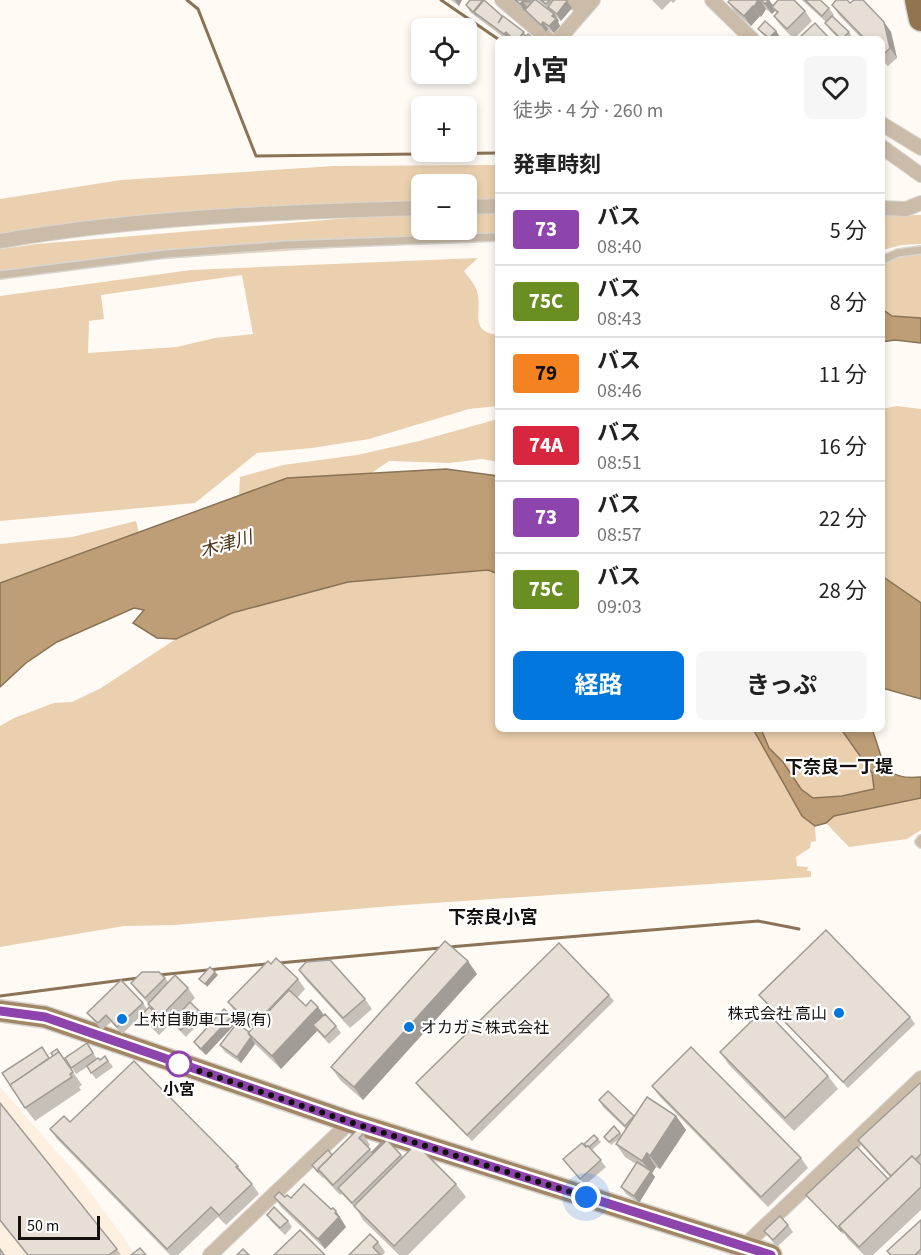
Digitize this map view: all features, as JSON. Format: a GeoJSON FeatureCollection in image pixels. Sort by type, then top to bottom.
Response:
{"type":"FeatureCollection","features":[{"type":"Feature","properties":{"kind":"highway"},"geometry":{"type":"LineString","coordinates":[[917,0],[921,19]]}},
{"type":"Feature","properties":{"kind":"main road"},"geometry":{"type":"LineString","coordinates":[[0,1011],[45,1017],[350,1122],[771,1255]]}},
{"type":"Feature","properties":{"kind":"street"},"geometry":{"type":"LineString","coordinates":[[502,0],[544,36]]}},
{"type":"Feature","properties":{"kind":"street"},"geometry":{"type":"LineString","coordinates":[[562,36],[588,5],[572,0]]}},
{"type":"Feature","properties":{"kind":"street"},"geometry":{"type":"LineString","coordinates":[[712,0],[749,36]]}},
{"type":"Feature","properties":{"kind":"street"},"geometry":{"type":"LineString","coordinates":[[726,14],[737,0]]}},
{"type":"Feature","properties":{"kind":"street"},"geometry":{"type":"LineString","coordinates":[[885,126],[921,148]]}},
{"type":"Feature","properties":{"kind":"street"},"geometry":{"type":"LineString","coordinates":[[885,149],[921,175]]}},
{"type":"Feature","properties":{"kind":"street"},"geometry":{"type":"LineString","coordinates":[[885,208],[906,209],[921,203]]}},
{"type":"Feature","properties":{"kind":"street"},"geometry":{"type":"LineString","coordinates":[[477,207],[495,206]]}},
{"type":"Feature","properties":{"kind":"street"},"geometry":{"type":"LineString","coordinates":[[0,241],[62,230],[162,222],[282,213],[411,208]]}},
{"type":"Feature","properties":{"kind":"street"},"geometry":{"type":"LineString","coordinates":[[744,1246],[921,1078]]}},
{"type":"Feature","properties":{"kind":"street"},"geometry":{"type":"LineString","coordinates":[[210,1255],[350,1122]]}},
{"type":"Feature","properties":{"kind":"lane"},"geometry":{"type":"LineString","coordinates":[[0,275],[166,254],[286,245],[495,237]]}},
{"type":"Feature","properties":{"kind":"lane"},"geometry":{"type":"LineString","coordinates":[[885,259],[898,253],[921,250]]}},
{"type":"Feature","properties":{"kind":"lane"},"geometry":{"type":"LineString","coordinates":[[921,839],[919,842],[921,844]]}},
{"type":"Feature","properties":{"kind":"shaded area"},"geometry":{"type":"Polygon","coordinates":[[[495,165],[495,199],[477,200],[477,174],[411,174],[411,202],[58,225],[0,235],[0,199],[121,180],[334,166],[495,165]]]}},
{"type":"Feature","properties":{"kind":"shaded area"},"geometry":{"type":"Polygon","coordinates":[[[495,208],[495,237],[477,238],[477,209],[495,208]]]}},
{"type":"Feature","properties":{"kind":"shaded area"},"geometry":{"type":"Polygon","coordinates":[[[411,213],[411,240],[452,240],[162,259],[0,277],[0,249],[411,213]]]}},
{"type":"Feature","properties":{"kind":"shaded area"},"geometry":{"type":"Polygon","coordinates":[[[921,215],[921,244],[885,249],[885,216],[921,215]]]}},
{"type":"Feature","properties":{"kind":"shaded area"},"geometry":{"type":"Polygon","coordinates":[[[896,250],[921,252],[921,318],[892,316],[885,311],[885,254],[896,250]]]}},
{"type":"Feature","properties":{"kind":"shaded area"},"geometry":{"type":"Polygon","coordinates":[[[478,258],[464,271],[477,291],[480,325],[489,333],[495,334],[495,406],[469,409],[369,439],[312,448],[257,453],[195,503],[0,521],[0,296],[191,270],[478,258]],[[242,275],[101,295],[104,319],[89,321],[88,353],[177,347],[215,338],[253,334],[242,275]]]}},
{"type":"Feature","properties":{"kind":"shaded area"},"geometry":{"type":"Polygon","coordinates":[[[897,406],[921,409],[921,603],[885,578],[885,408],[897,406]]]}},
{"type":"Feature","properties":{"kind":"shaded area"},"geometry":{"type":"Polygon","coordinates":[[[495,420],[495,461],[482,459],[449,463],[389,461],[370,474],[287,478],[239,496],[240,477],[283,465],[357,455],[495,420]]]}},
{"type":"Feature","properties":{"kind":"shaded area"},"geometry":{"type":"Polygon","coordinates":[[[136,521],[139,533],[0,583],[0,544],[72,537],[136,521]]]}},
{"type":"Feature","properties":{"kind":"shaded area"},"geometry":{"type":"Polygon","coordinates":[[[488,570],[495,573],[495,732],[755,732],[802,816],[815,826],[816,841],[811,842],[810,848],[796,857],[797,866],[808,867],[807,871],[811,871],[811,877],[391,906],[175,925],[124,926],[0,947],[0,726],[14,718],[54,703],[72,702],[101,688],[176,639],[232,613],[348,582],[488,570]]]}},
{"type":"Feature","properties":{"kind":"shaded area"},"geometry":{"type":"Polygon","coordinates":[[[762,732],[843,732],[872,773],[874,790],[814,798],[801,789],[783,762],[769,748],[762,732]]]}},
{"type":"Feature","properties":{"kind":"shaded area"},"geometry":{"type":"Polygon","coordinates":[[[921,798],[921,830],[907,839],[849,847],[826,823],[834,816],[921,798]]]}},
{"type":"Feature","properties":{"kind":"shaded area"},"geometry":{"type":"Polygon","coordinates":[[[0,1087],[80,1178],[136,1255],[0,1255],[0,1087]]]}},
{"type":"Feature","properties":{"kind":"water"},"geometry":{"type":"Polygon","coordinates":[[[885,311],[892,316],[921,318],[921,343],[895,340],[885,342],[885,311]]]}},
{"type":"Feature","properties":{"kind":"water","name":"木津川"},"geometry":{"type":"Polygon","coordinates":[[[446,469],[495,476],[495,573],[488,570],[348,582],[232,613],[176,639],[157,638],[133,623],[144,610],[134,608],[57,642],[26,663],[0,687],[0,583],[287,478],[446,469]]]}},
{"type":"Feature","properties":{"kind":"water"},"geometry":{"type":"Polygon","coordinates":[[[885,578],[921,603],[921,699],[885,689],[885,578]]]}},
{"type":"Feature","properties":{"kind":"water"},"geometry":{"type":"Polygon","coordinates":[[[755,732],[762,732],[769,748],[783,762],[801,789],[813,798],[842,796],[874,789],[872,773],[843,732],[873,732],[882,759],[891,772],[898,776],[921,777],[921,798],[834,816],[826,823],[815,826],[802,816],[755,732]]]}},
{"type":"Feature","properties":{"kind":"building"},"geometry":{"type":"Polygon","coordinates":[[[470,0],[483,0],[473,12],[466,5],[470,0]]]}},
{"type":"Feature","properties":{"kind":"building"},"geometry":{"type":"Polygon","coordinates":[[[484,0],[502,16],[498,23],[503,16],[524,32],[521,36],[510,36],[506,32],[504,34],[474,12],[484,0]]]}},
{"type":"Feature","properties":{"kind":"building"},"geometry":{"type":"Polygon","coordinates":[[[515,0],[531,0],[520,4],[515,0]]]}},
{"type":"Feature","properties":{"kind":"building"},"geometry":{"type":"Polygon","coordinates":[[[534,0],[554,14],[552,16],[556,19],[549,26],[543,22],[541,25],[525,10],[534,0]]]}},
{"type":"Feature","properties":{"kind":"building"},"geometry":{"type":"Polygon","coordinates":[[[553,0],[567,1],[557,14],[548,7],[553,0]]]}},
{"type":"Feature","properties":{"kind":"building"},"geometry":{"type":"Polygon","coordinates":[[[730,0],[758,0],[744,16],[728,2],[730,0]]]}},
{"type":"Feature","properties":{"kind":"building"},"geometry":{"type":"Polygon","coordinates":[[[778,0],[794,0],[805,11],[787,29],[774,16],[778,12],[772,7],[778,0]]]}},
{"type":"Feature","properties":{"kind":"building"},"geometry":{"type":"Polygon","coordinates":[[[805,0],[820,0],[829,8],[822,16],[805,0]]]}},
{"type":"Feature","properties":{"kind":"building"},"geometry":{"type":"Polygon","coordinates":[[[836,0],[847,0],[850,3],[854,0],[863,0],[884,22],[890,48],[885,53],[885,36],[862,36],[832,5],[836,0]]]}},
{"type":"Feature","properties":{"kind":"building"},"geometry":{"type":"Polygon","coordinates":[[[832,16],[849,32],[845,36],[838,36],[825,23],[832,16]]]}},
{"type":"Feature","properties":{"kind":"building"},"geometry":{"type":"Polygon","coordinates":[[[765,21],[776,31],[771,36],[767,36],[758,29],[765,21]]]}},
{"type":"Feature","properties":{"kind":"building"},"geometry":{"type":"Polygon","coordinates":[[[815,23],[827,36],[801,36],[815,23]]]}},
{"type":"Feature","properties":{"kind":"building","name":"株式会社 高山"},"geometry":{"type":"Polygon","coordinates":[[[826,930],[910,1017],[843,1082],[759,995],[826,930]]]}},
{"type":"Feature","properties":{"kind":"building"},"geometry":{"type":"Polygon","coordinates":[[[445,941],[468,961],[354,1087],[331,1067],[445,941]]]}},
{"type":"Feature","properties":{"kind":"building"},"geometry":{"type":"Polygon","coordinates":[[[559,943],[609,995],[467,1135],[416,1083],[559,943]]]}},
{"type":"Feature","properties":{"kind":"building"},"geometry":{"type":"Polygon","coordinates":[[[276,958],[298,979],[253,1026],[228,1002],[268,961],[271,964],[276,958]]]}},
{"type":"Feature","properties":{"kind":"building"},"geometry":{"type":"Polygon","coordinates":[[[330,960],[365,999],[343,1018],[299,970],[306,962],[330,960]]]}},
{"type":"Feature","properties":{"kind":"building"},"geometry":{"type":"Polygon","coordinates":[[[210,967],[215,972],[205,984],[199,979],[210,967]]]}},
{"type":"Feature","properties":{"kind":"building"},"geometry":{"type":"Polygon","coordinates":[[[142,972],[159,972],[165,978],[145,998],[131,983],[142,972]]]}},
{"type":"Feature","properties":{"kind":"building"},"geometry":{"type":"Polygon","coordinates":[[[175,975],[188,988],[161,1016],[148,1004],[175,975]]]}},
{"type":"Feature","properties":{"kind":"building"},"geometry":{"type":"Polygon","coordinates":[[[121,980],[143,1003],[117,1027],[106,1015],[98,1023],[87,1013],[121,980]]]}},
{"type":"Feature","properties":{"kind":"building"},"geometry":{"type":"Polygon","coordinates":[[[289,990],[306,1006],[311,1000],[318,1007],[272,1056],[248,1033],[289,990]]]}},
{"type":"Feature","properties":{"kind":"building"},"geometry":{"type":"Polygon","coordinates":[[[190,1002],[199,1011],[181,1030],[172,1021],[190,1002]]]}},
{"type":"Feature","properties":{"kind":"building"},"geometry":{"type":"Polygon","coordinates":[[[149,1007],[162,1020],[155,1028],[141,1016],[149,1007]]]}},
{"type":"Feature","properties":{"kind":"building"},"geometry":{"type":"Polygon","coordinates":[[[224,1009],[232,1016],[201,1049],[194,1042],[224,1009]]]}},
{"type":"Feature","properties":{"kind":"building"},"geometry":{"type":"Polygon","coordinates":[[[764,1009],[828,1076],[785,1118],[720,1052],[764,1009]]]}},
{"type":"Feature","properties":{"kind":"building"},"geometry":{"type":"Polygon","coordinates":[[[325,1014],[336,1026],[325,1037],[313,1025],[325,1014]]]}},
{"type":"Feature","properties":{"kind":"building"},"geometry":{"type":"Polygon","coordinates":[[[237,1023],[249,1032],[251,1037],[237,1057],[220,1045],[237,1023]]]}},
{"type":"Feature","properties":{"kind":"building"},"geometry":{"type":"Polygon","coordinates":[[[87,1043],[93,1053],[71,1068],[65,1058],[87,1043]]]}},
{"type":"Feature","properties":{"kind":"building"},"geometry":{"type":"Polygon","coordinates":[[[42,1047],[49,1058],[10,1085],[2,1073],[42,1047]]]}},
{"type":"Feature","properties":{"kind":"building"},"geometry":{"type":"Polygon","coordinates":[[[691,1047],[801,1158],[761,1197],[652,1086],[691,1047]]]}},
{"type":"Feature","properties":{"kind":"building"},"geometry":{"type":"Polygon","coordinates":[[[57,1049],[59,1052],[53,1056],[51,1053],[57,1049]]]}},
{"type":"Feature","properties":{"kind":"building"},"geometry":{"type":"Polygon","coordinates":[[[59,1052],[73,1072],[70,1074],[72,1077],[25,1108],[10,1085],[59,1052]]]}},
{"type":"Feature","properties":{"kind":"building"},"geometry":{"type":"Polygon","coordinates":[[[105,1056],[108,1061],[91,1073],[87,1066],[105,1056]]]}},
{"type":"Feature","properties":{"kind":"building"},"geometry":{"type":"Polygon","coordinates":[[[134,1061],[238,1166],[236,1167],[252,1184],[219,1215],[211,1207],[167,1249],[50,1129],[64,1116],[70,1122],[134,1061]]]}},
{"type":"Feature","properties":{"kind":"building"},"geometry":{"type":"Polygon","coordinates":[[[920,1083],[921,1154],[915,1160],[912,1156],[891,1176],[858,1140],[920,1083]]]}},
{"type":"Feature","properties":{"kind":"building"},"geometry":{"type":"Polygon","coordinates":[[[608,1091],[634,1116],[625,1126],[599,1100],[608,1091]]]}},
{"type":"Feature","properties":{"kind":"building"},"geometry":{"type":"Polygon","coordinates":[[[647,1097],[676,1116],[650,1156],[647,1153],[642,1161],[616,1144],[647,1097]]]}},
{"type":"Feature","properties":{"kind":"building"},"geometry":{"type":"Polygon","coordinates":[[[0,1103],[117,1249],[109,1255],[28,1255],[0,1220],[0,1103]]]}},
{"type":"Feature","properties":{"kind":"building"},"geometry":{"type":"Polygon","coordinates":[[[614,1126],[620,1133],[609,1142],[604,1137],[614,1126]]]}},
{"type":"Feature","properties":{"kind":"building"},"geometry":{"type":"Polygon","coordinates":[[[358,1129],[363,1134],[359,1138],[370,1149],[333,1185],[318,1169],[358,1129]]]}},
{"type":"Feature","properties":{"kind":"building"},"geometry":{"type":"Polygon","coordinates":[[[594,1135],[598,1139],[587,1147],[584,1144],[594,1135]]]}},
{"type":"Feature","properties":{"kind":"building"},"geometry":{"type":"Polygon","coordinates":[[[387,1140],[401,1155],[352,1203],[338,1188],[387,1140]]]}},
{"type":"Feature","properties":{"kind":"building"},"geometry":{"type":"Polygon","coordinates":[[[582,1143],[601,1160],[580,1179],[563,1159],[582,1143]]]}},
{"type":"Feature","properties":{"kind":"building"},"geometry":{"type":"Polygon","coordinates":[[[416,1144],[456,1184],[394,1246],[354,1206],[416,1144]]]}},
{"type":"Feature","properties":{"kind":"building"},"geometry":{"type":"Polygon","coordinates":[[[857,1147],[888,1179],[839,1226],[841,1231],[806,1195],[857,1147]]]}},
{"type":"Feature","properties":{"kind":"building"},"geometry":{"type":"Polygon","coordinates":[[[328,1150],[332,1155],[318,1169],[318,1172],[312,1165],[328,1150]]]}},
{"type":"Feature","properties":{"kind":"building"},"geometry":{"type":"Polygon","coordinates":[[[912,1156],[921,1165],[921,1187],[859,1247],[839,1226],[912,1156]]]}},
{"type":"Feature","properties":{"kind":"building"},"geometry":{"type":"Polygon","coordinates":[[[637,1162],[651,1171],[634,1196],[621,1187],[637,1162]]]}},
{"type":"Feature","properties":{"kind":"building"},"geometry":{"type":"Polygon","coordinates":[[[304,1184],[331,1209],[333,1208],[339,1217],[318,1239],[274,1197],[279,1192],[291,1198],[304,1184]]]}},
{"type":"Feature","properties":{"kind":"building"},"geometry":{"type":"Polygon","coordinates":[[[274,1207],[288,1221],[280,1228],[267,1215],[274,1207]]]}},
{"type":"Feature","properties":{"kind":"building"},"geometry":{"type":"Polygon","coordinates":[[[780,1216],[788,1225],[773,1240],[764,1231],[780,1216]]]}},
{"type":"Feature","properties":{"kind":"building"},"geometry":{"type":"Polygon","coordinates":[[[921,1220],[921,1249],[915,1255],[891,1255],[887,1251],[921,1220]]]}},
{"type":"Feature","properties":{"kind":"building"},"geometry":{"type":"Polygon","coordinates":[[[300,1230],[325,1255],[274,1255],[300,1230]]]}},
{"type":"Feature","properties":{"kind":"building"},"geometry":{"type":"Polygon","coordinates":[[[370,1234],[378,1242],[373,1247],[380,1255],[349,1255],[370,1234]]]}},
{"type":"Feature","properties":{"kind":"building"},"geometry":{"type":"Polygon","coordinates":[[[140,1248],[146,1255],[131,1255],[140,1248]]]}},
{"type":"Feature","properties":{"kind":"building"},"geometry":{"type":"Polygon","coordinates":[[[243,1249],[249,1255],[237,1255],[243,1249]]]}},
{"type":"Feature","properties":{"kind":"waterway"},"geometry":{"type":"LineString","coordinates":[[187,0],[198,9],[256,156],[495,153]]}},
{"type":"Feature","properties":{"kind":"waterway"},"geometry":{"type":"LineString","coordinates":[[441,0],[495,37]]}},
{"type":"Feature","properties":{"kind":"waterway"},"geometry":{"type":"LineString","coordinates":[[449,947],[758,921],[799,929]]}},
{"type":"Feature","properties":{"kind":"waterway"},"geometry":{"type":"LineString","coordinates":[[279,963],[440,948]]}},
{"type":"Feature","properties":{"kind":"waterway"},"geometry":{"type":"LineString","coordinates":[[159,975],[266,964]]}},
{"type":"Feature","properties":{"kind":"waterway"},"geometry":{"type":"LineString","coordinates":[[0,996],[138,978]]}},
{"type":"Feature","properties":{"kind":"bus line","name":"73"},"geometry":{"type":"LineString","coordinates":[[0,1011],[45,1017],[350,1122],[771,1255]]}},
{"type":"Feature","properties":{"kind":"place","name":"株式会社 高山"},"geometry":{"type":"Point","coordinates":[839,1013]}},
{"type":"Feature","properties":{"kind":"place","name":"上村自動車工場(有)"},"geometry":{"type":"Point","coordinates":[122,1019]}},
{"type":"Feature","properties":{"kind":"place","name":"オカガミ株式会社"},"geometry":{"type":"Point","coordinates":[409,1027]}},
{"type":"Feature","properties":{"kind":"place","name":"小宮"},"geometry":{"type":"Point","coordinates":[179,1064]}},
{"type":"Feature","properties":{"kind":"district","name":"下奈良一丁堤"},"geometry":{"type":"Point","coordinates":[839,767]}},
{"type":"Feature","properties":{"kind":"district","name":"下奈良小宮"},"geometry":{"type":"Point","coordinates":[493,917]}},
{"type":"Feature","properties":{"kind":"route"},"geometry":{"type":"LineString","coordinates":[[179,1064],[350,1122],[586,1197]]}}]}
